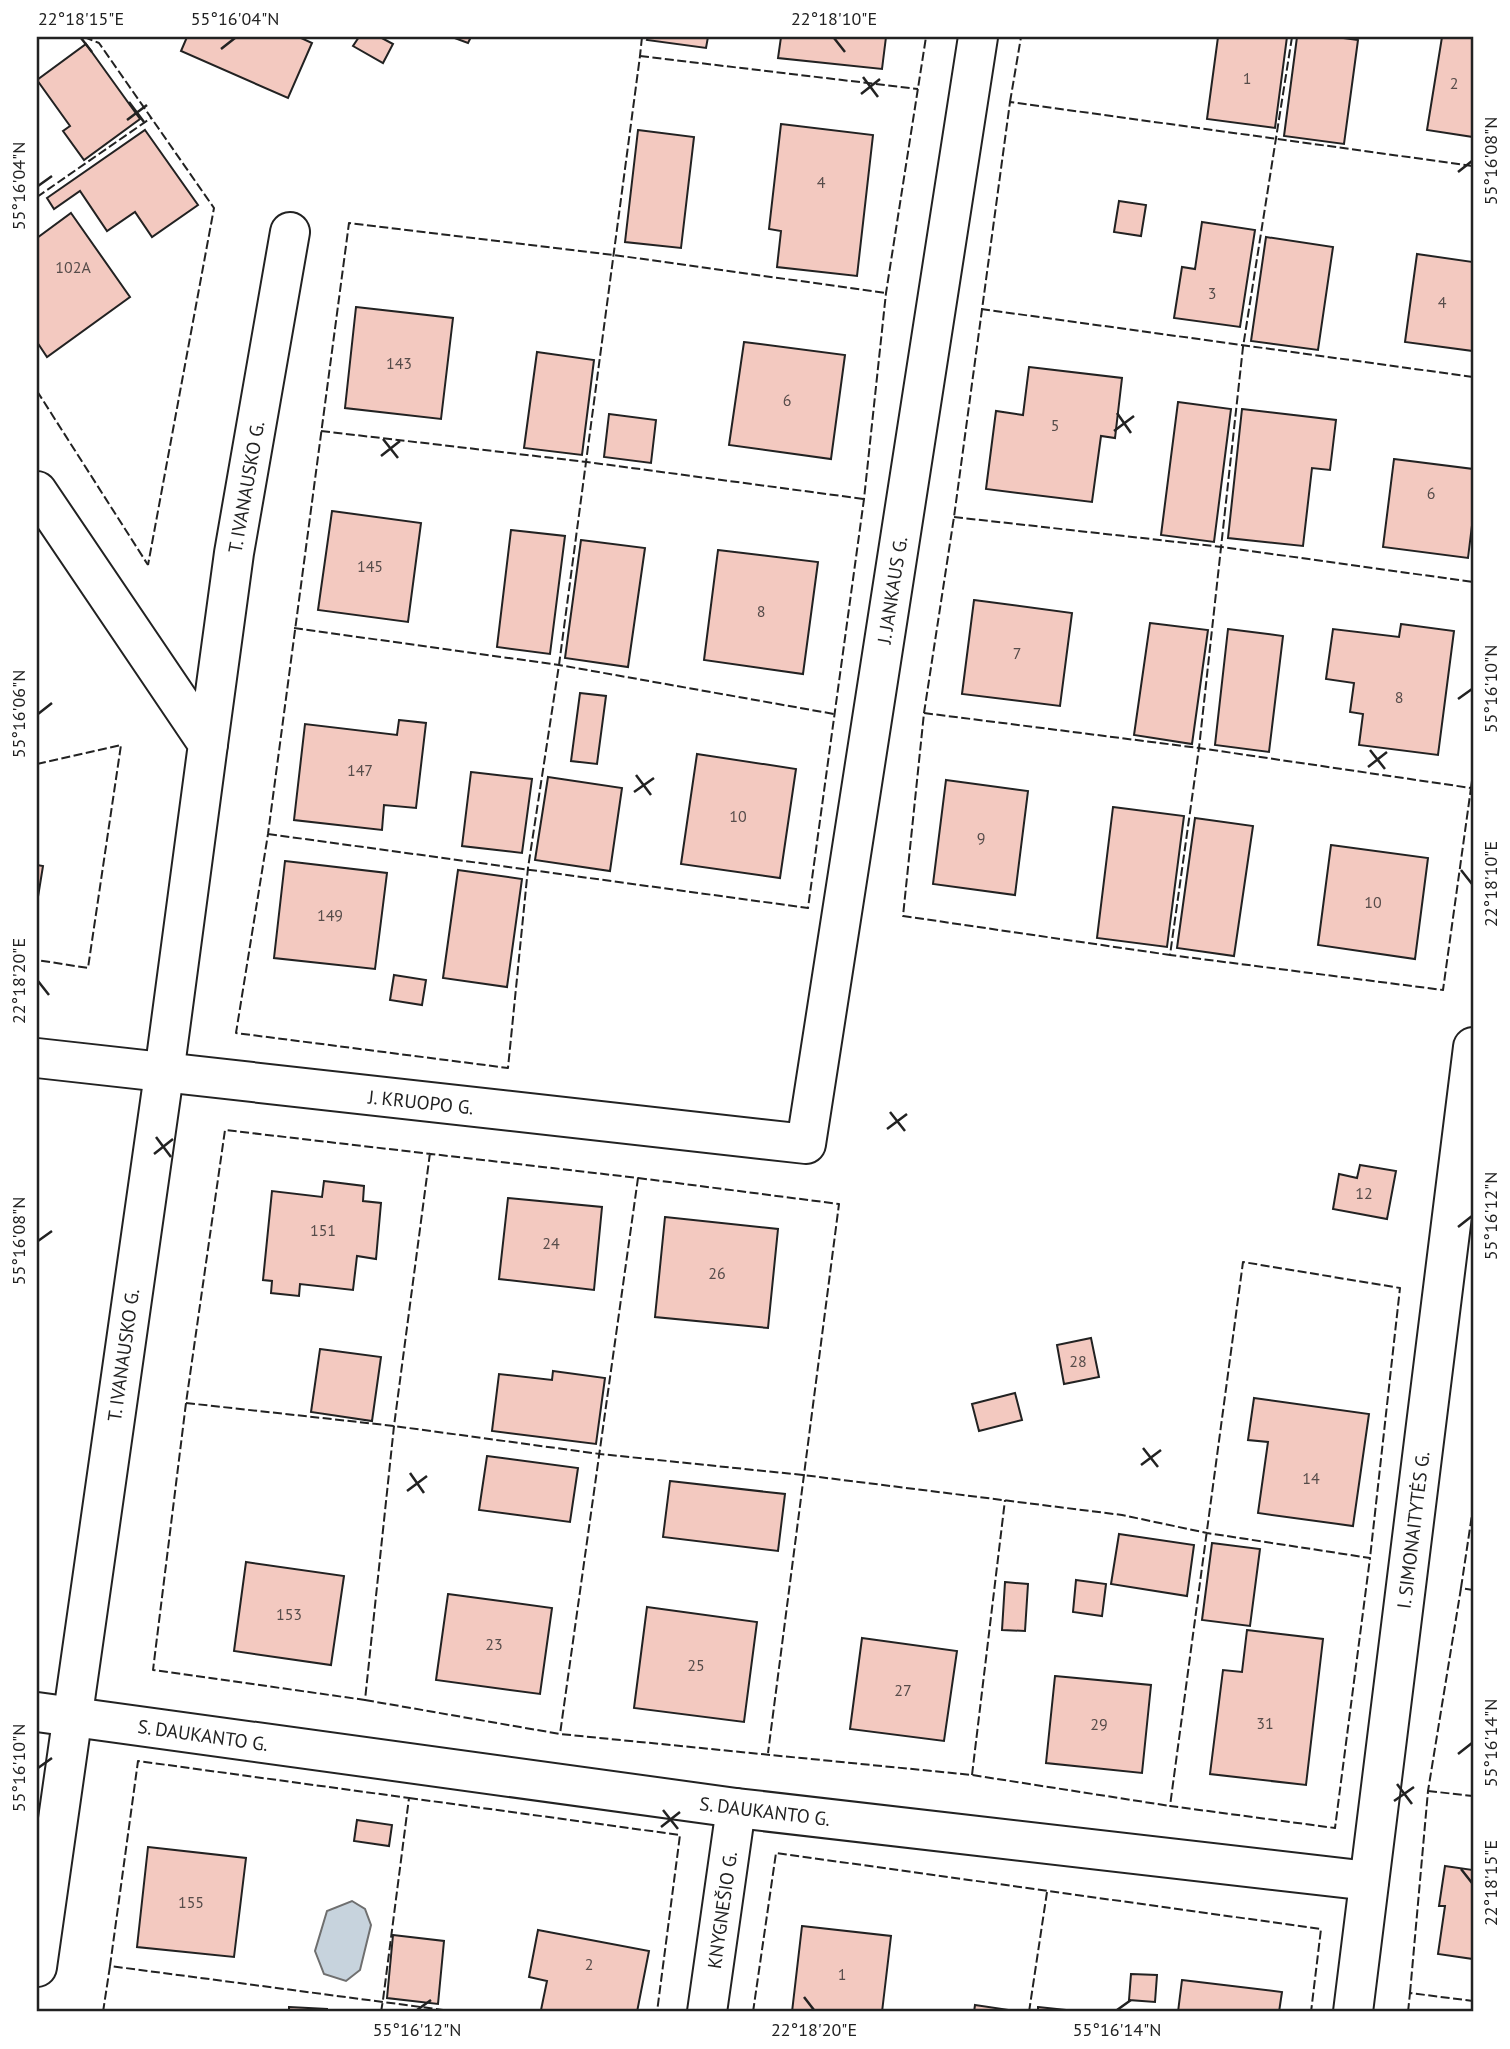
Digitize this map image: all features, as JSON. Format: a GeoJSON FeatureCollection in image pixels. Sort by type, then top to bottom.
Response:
{"type":"FeatureCollection","features":[{"type":"Feature","properties":{"kind":"street","name":"J. JANKAUS G."},"geometry":{"type":"LineString","coordinates":[[806,1144],[978,37]]}},
{"type":"Feature","properties":{"kind":"street","name":"T. IVANAUSKO G."},"geometry":{"type":"LineString","coordinates":[[37,1967],[54,1715],[164,1073],[234,553],[290,232]]}},
{"type":"Feature","properties":{"kind":"street"},"geometry":{"type":"LineString","coordinates":[[37,491],[208,744]]}},
{"type":"Feature","properties":{"kind":"street","name":"I. SIMONAITYTĖS G."},"geometry":{"type":"LineString","coordinates":[[1353,2012],[1473,1047]]}},
{"type":"Feature","properties":{"kind":"street","name":"J. KRUOPO G."},"geometry":{"type":"LineString","coordinates":[[37,1058],[806,1144]]}},
{"type":"Feature","properties":{"kind":"street","name":"S. DAUKANTO G."},"geometry":{"type":"LineString","coordinates":[[54,1715],[736,1808],[1369,1881]]}},
{"type":"Feature","properties":{"kind":"street","name":"KNYGNEŠIO G."},"geometry":{"type":"LineString","coordinates":[[707,2012],[736,1808]]}},
{"type":"Feature","properties":{"kind":"shaded area"},"geometry":{"type":"Polygon","coordinates":[[[352,1901],[365,1909],[371,1925],[360,1970],[346,1981],[324,1974],[315,1951],[327,1911],[352,1901]]]}},
{"type":"Feature","properties":{"kind":"building"},"geometry":{"type":"Polygon","coordinates":[[[187,37],[299,37],[312,43],[288,98],[181,51],[187,37]]]}},
{"type":"Feature","properties":{"kind":"building"},"geometry":{"type":"Polygon","coordinates":[[[359,37],[380,37],[393,44],[383,63],[353,46],[359,37]]]}},
{"type":"Feature","properties":{"kind":"building"},"geometry":{"type":"Polygon","coordinates":[[[452,37],[471,37],[468,43],[452,37]]]}},
{"type":"Feature","properties":{"kind":"building"},"geometry":{"type":"Polygon","coordinates":[[[648,37],[708,37],[706,48],[647,40],[648,37]]]}},
{"type":"Feature","properties":{"kind":"building"},"geometry":{"type":"Polygon","coordinates":[[[781,37],[886,37],[882,69],[778,58],[781,37]]]}},
{"type":"Feature","properties":{"kind":"building"},"geometry":{"type":"Polygon","coordinates":[[[1218,37],[1287,37],[1275,128],[1207,119],[1218,37]]]}},
{"type":"Feature","properties":{"kind":"building"},"geometry":{"type":"Polygon","coordinates":[[[1297,37],[1358,40],[1344,144],[1284,136],[1297,37]]]}},
{"type":"Feature","properties":{"kind":"building"},"geometry":{"type":"Polygon","coordinates":[[[1442,37],[1473,37],[1473,137],[1427,130],[1442,37]]]}},
{"type":"Feature","properties":{"kind":"building"},"geometry":{"type":"Polygon","coordinates":[[[86,44],[140,119],[84,160],[63,131],[70,126],[37,80],[86,44]]]}},
{"type":"Feature","properties":{"kind":"building"},"geometry":{"type":"Polygon","coordinates":[[[781,124],[873,135],[857,276],[777,267],[781,231],[769,229],[781,124]]]}},
{"type":"Feature","properties":{"kind":"building"},"geometry":{"type":"Polygon","coordinates":[[[145,130],[198,205],[152,237],[135,212],[107,231],[80,191],[54,209],[47,198],[145,130]]]}},
{"type":"Feature","properties":{"kind":"building"},"geometry":{"type":"Polygon","coordinates":[[[638,130],[694,137],[681,248],[625,242],[638,130]]]}},
{"type":"Feature","properties":{"kind":"building"},"geometry":{"type":"Polygon","coordinates":[[[1119,201],[1146,205],[1141,236],[1114,232],[1119,201]]]}},
{"type":"Feature","properties":{"kind":"building"},"geometry":{"type":"Polygon","coordinates":[[[71,213],[130,297],[47,357],[37,342],[37,238],[71,213]]]}},
{"type":"Feature","properties":{"kind":"building"},"geometry":{"type":"Polygon","coordinates":[[[1202,222],[1255,230],[1240,327],[1174,318],[1182,267],[1195,269],[1202,222]]]}},
{"type":"Feature","properties":{"kind":"building"},"geometry":{"type":"Polygon","coordinates":[[[1266,237],[1333,247],[1318,350],[1251,341],[1266,237]]]}},
{"type":"Feature","properties":{"kind":"building"},"geometry":{"type":"Polygon","coordinates":[[[1417,254],[1473,262],[1473,351],[1405,342],[1417,254]]]}},
{"type":"Feature","properties":{"kind":"building"},"geometry":{"type":"Polygon","coordinates":[[[356,307],[453,318],[441,419],[345,408],[356,307]]]}},
{"type":"Feature","properties":{"kind":"building"},"geometry":{"type":"Polygon","coordinates":[[[744,342],[845,355],[831,459],[729,445],[744,342]]]}},
{"type":"Feature","properties":{"kind":"building"},"geometry":{"type":"Polygon","coordinates":[[[537,352],[594,360],[582,455],[524,448],[537,352]]]}},
{"type":"Feature","properties":{"kind":"building"},"geometry":{"type":"Polygon","coordinates":[[[1029,367],[1122,378],[1115,438],[1101,436],[1092,502],[986,489],[996,411],[1023,415],[1029,367]]]}},
{"type":"Feature","properties":{"kind":"building"},"geometry":{"type":"Polygon","coordinates":[[[1178,402],[1231,409],[1214,542],[1161,535],[1178,402]]]}},
{"type":"Feature","properties":{"kind":"building"},"geometry":{"type":"Polygon","coordinates":[[[1242,409],[1336,420],[1330,470],[1312,468],[1303,546],[1228,538],[1242,409]]]}},
{"type":"Feature","properties":{"kind":"building"},"geometry":{"type":"Polygon","coordinates":[[[609,414],[656,420],[651,463],[604,457],[609,414]]]}},
{"type":"Feature","properties":{"kind":"building"},"geometry":{"type":"Polygon","coordinates":[[[1394,459],[1473,469],[1473,517],[1468,558],[1383,547],[1394,459]]]}},
{"type":"Feature","properties":{"kind":"building"},"geometry":{"type":"Polygon","coordinates":[[[332,511],[421,523],[408,622],[318,610],[332,511]]]}},
{"type":"Feature","properties":{"kind":"building"},"geometry":{"type":"Polygon","coordinates":[[[511,530],[565,536],[550,654],[497,647],[511,530]]]}},
{"type":"Feature","properties":{"kind":"building"},"geometry":{"type":"Polygon","coordinates":[[[581,540],[645,548],[628,667],[565,658],[581,540]]]}},
{"type":"Feature","properties":{"kind":"building"},"geometry":{"type":"Polygon","coordinates":[[[718,550],[818,562],[803,674],[704,660],[718,550]]]}},
{"type":"Feature","properties":{"kind":"building"},"geometry":{"type":"Polygon","coordinates":[[[974,600],[1072,613],[1060,706],[962,694],[974,600]]]}},
{"type":"Feature","properties":{"kind":"building"},"geometry":{"type":"Polygon","coordinates":[[[1150,623],[1208,630],[1192,744],[1134,735],[1150,623]]]}},
{"type":"Feature","properties":{"kind":"building"},"geometry":{"type":"Polygon","coordinates":[[[1401,624],[1454,631],[1438,755],[1359,745],[1363,714],[1350,712],[1354,683],[1326,679],[1333,629],[1399,637],[1401,624]]]}},
{"type":"Feature","properties":{"kind":"building"},"geometry":{"type":"Polygon","coordinates":[[[1228,629],[1283,636],[1269,752],[1215,745],[1228,629]]]}},
{"type":"Feature","properties":{"kind":"building"},"geometry":{"type":"Polygon","coordinates":[[[580,693],[606,696],[597,764],[571,761],[580,693]]]}},
{"type":"Feature","properties":{"kind":"building"},"geometry":{"type":"Polygon","coordinates":[[[399,720],[426,723],[416,808],[384,805],[382,830],[294,820],[305,724],[397,735],[399,720]]]}},
{"type":"Feature","properties":{"kind":"building"},"geometry":{"type":"Polygon","coordinates":[[[697,754],[796,769],[780,878],[681,864],[697,754]]]}},
{"type":"Feature","properties":{"kind":"building"},"geometry":{"type":"Polygon","coordinates":[[[471,772],[532,779],[522,853],[462,846],[471,772]]]}},
{"type":"Feature","properties":{"kind":"building"},"geometry":{"type":"Polygon","coordinates":[[[548,777],[622,788],[610,871],[535,860],[548,777]]]}},
{"type":"Feature","properties":{"kind":"building"},"geometry":{"type":"Polygon","coordinates":[[[946,780],[1028,791],[1015,895],[933,884],[946,780]]]}},
{"type":"Feature","properties":{"kind":"building"},"geometry":{"type":"Polygon","coordinates":[[[1113,807],[1184,816],[1167,947],[1097,938],[1113,807]]]}},
{"type":"Feature","properties":{"kind":"building"},"geometry":{"type":"Polygon","coordinates":[[[1195,818],[1253,826],[1234,956],[1177,948],[1195,818]]]}},
{"type":"Feature","properties":{"kind":"building"},"geometry":{"type":"Polygon","coordinates":[[[1331,845],[1428,858],[1415,959],[1318,945],[1331,845]]]}},
{"type":"Feature","properties":{"kind":"building"},"geometry":{"type":"Polygon","coordinates":[[[285,861],[387,873],[375,969],[274,958],[285,861]]]}},
{"type":"Feature","properties":{"kind":"building"},"geometry":{"type":"Polygon","coordinates":[[[37,865],[43,866],[37,903],[37,865]]]}},
{"type":"Feature","properties":{"kind":"building"},"geometry":{"type":"Polygon","coordinates":[[[458,870],[522,879],[507,987],[443,978],[458,870]]]}},
{"type":"Feature","properties":{"kind":"building"},"geometry":{"type":"Polygon","coordinates":[[[394,975],[426,980],[422,1005],[390,1000],[394,975]]]}},
{"type":"Feature","properties":{"kind":"building"},"geometry":{"type":"Polygon","coordinates":[[[1360,1165],[1396,1171],[1387,1219],[1333,1209],[1339,1174],[1357,1178],[1360,1165]]]}},
{"type":"Feature","properties":{"kind":"building"},"geometry":{"type":"Polygon","coordinates":[[[324,1181],[364,1186],[363,1201],[381,1203],[376,1259],[357,1256],[353,1290],[300,1284],[299,1296],[271,1293],[272,1281],[263,1280],[272,1191],[322,1197],[324,1181]]]}},
{"type":"Feature","properties":{"kind":"building"},"geometry":{"type":"Polygon","coordinates":[[[508,1198],[602,1207],[594,1290],[499,1279],[508,1198]]]}},
{"type":"Feature","properties":{"kind":"building"},"geometry":{"type":"Polygon","coordinates":[[[665,1217],[778,1229],[768,1328],[655,1317],[665,1217]]]}},
{"type":"Feature","properties":{"kind":"building"},"geometry":{"type":"Polygon","coordinates":[[[1091,1338],[1099,1377],[1064,1384],[1057,1345],[1091,1338]]]}},
{"type":"Feature","properties":{"kind":"building"},"geometry":{"type":"Polygon","coordinates":[[[320,1349],[381,1357],[372,1421],[311,1412],[320,1349]]]}},
{"type":"Feature","properties":{"kind":"building"},"geometry":{"type":"Polygon","coordinates":[[[553,1371],[605,1378],[596,1444],[492,1431],[499,1374],[552,1380],[553,1371]]]}},
{"type":"Feature","properties":{"kind":"building"},"geometry":{"type":"Polygon","coordinates":[[[1015,1393],[1022,1420],[979,1431],[972,1404],[1015,1393]]]}},
{"type":"Feature","properties":{"kind":"building"},"geometry":{"type":"Polygon","coordinates":[[[1254,1398],[1369,1414],[1353,1526],[1258,1513],[1268,1442],[1248,1440],[1254,1398]]]}},
{"type":"Feature","properties":{"kind":"building"},"geometry":{"type":"Polygon","coordinates":[[[487,1456],[578,1468],[570,1522],[479,1510],[487,1456]]]}},
{"type":"Feature","properties":{"kind":"building"},"geometry":{"type":"Polygon","coordinates":[[[670,1481],[785,1494],[778,1551],[663,1537],[670,1481]]]}},
{"type":"Feature","properties":{"kind":"building"},"geometry":{"type":"Polygon","coordinates":[[[1119,1534],[1194,1545],[1187,1596],[1111,1584],[1119,1534]]]}},
{"type":"Feature","properties":{"kind":"building"},"geometry":{"type":"Polygon","coordinates":[[[1212,1543],[1260,1549],[1250,1626],[1202,1620],[1212,1543]]]}},
{"type":"Feature","properties":{"kind":"building"},"geometry":{"type":"Polygon","coordinates":[[[246,1562],[344,1576],[331,1665],[234,1651],[246,1562]]]}},
{"type":"Feature","properties":{"kind":"building"},"geometry":{"type":"Polygon","coordinates":[[[1076,1580],[1106,1584],[1102,1616],[1073,1612],[1076,1580]]]}},
{"type":"Feature","properties":{"kind":"building"},"geometry":{"type":"Polygon","coordinates":[[[1005,1582],[1028,1584],[1025,1631],[1002,1630],[1005,1582]]]}},
{"type":"Feature","properties":{"kind":"building"},"geometry":{"type":"Polygon","coordinates":[[[448,1594],[552,1608],[540,1694],[436,1680],[448,1594]]]}},
{"type":"Feature","properties":{"kind":"building"},"geometry":{"type":"Polygon","coordinates":[[[647,1607],[757,1622],[744,1722],[634,1708],[647,1607]]]}},
{"type":"Feature","properties":{"kind":"building"},"geometry":{"type":"Polygon","coordinates":[[[1247,1630],[1323,1639],[1306,1785],[1210,1774],[1223,1670],[1242,1672],[1247,1630]]]}},
{"type":"Feature","properties":{"kind":"building"},"geometry":{"type":"Polygon","coordinates":[[[862,1638],[957,1651],[944,1741],[850,1729],[862,1638]]]}},
{"type":"Feature","properties":{"kind":"building"},"geometry":{"type":"Polygon","coordinates":[[[1055,1676],[1151,1685],[1142,1773],[1046,1763],[1055,1676]]]}},
{"type":"Feature","properties":{"kind":"building"},"geometry":{"type":"Polygon","coordinates":[[[357,1820],[392,1825],[389,1846],[354,1841],[357,1820]]]}},
{"type":"Feature","properties":{"kind":"building"},"geometry":{"type":"Polygon","coordinates":[[[148,1847],[246,1858],[234,1957],[137,1947],[148,1847]]]}},
{"type":"Feature","properties":{"kind":"building"},"geometry":{"type":"Polygon","coordinates":[[[1445,1866],[1473,1870],[1473,1959],[1438,1954],[1445,1906],[1439,1906],[1445,1866]]]}},
{"type":"Feature","properties":{"kind":"building"},"geometry":{"type":"Polygon","coordinates":[[[802,1926],[891,1936],[882,2012],[792,2012],[802,1926]]]}},
{"type":"Feature","properties":{"kind":"building"},"geometry":{"type":"Polygon","coordinates":[[[538,1930],[649,1951],[637,2012],[541,2010],[547,1981],[529,1977],[538,1930]]]}},
{"type":"Feature","properties":{"kind":"building"},"geometry":{"type":"Polygon","coordinates":[[[393,1935],[444,1941],[438,2004],[387,1998],[393,1935]]]}},
{"type":"Feature","properties":{"kind":"building"},"geometry":{"type":"Polygon","coordinates":[[[1131,1974],[1157,1975],[1155,2002],[1129,2000],[1131,1974]]]}},
{"type":"Feature","properties":{"kind":"building"},"geometry":{"type":"Polygon","coordinates":[[[1182,1980],[1282,1992],[1279,2012],[1178,2012],[1182,1980]]]}},
{"type":"Feature","properties":{"kind":"building"},"geometry":{"type":"Polygon","coordinates":[[[975,2005],[1016,2011],[1016,2012],[974,2012],[975,2005]]]}},
{"type":"Feature","properties":{"kind":"building"},"geometry":{"type":"Polygon","coordinates":[[[289,2007],[327,2009],[327,2012],[289,2012],[289,2007]]]}},
{"type":"Feature","properties":{"kind":"building"},"geometry":{"type":"Polygon","coordinates":[[[1038,2007],[1085,2012],[1038,2012],[1038,2007]]]}},
{"type":"Feature","properties":{"kind":"fence"},"geometry":{"type":"LineString","coordinates":[[84,37],[99,43],[214,208],[148,565]]}},
{"type":"Feature","properties":{"kind":"fence"},"geometry":{"type":"LineString","coordinates":[[642,37],[640,56],[559,665],[528,868],[508,1068],[236,1033],[268,834],[349,223],[614,255],[886,293]]}},
{"type":"Feature","properties":{"kind":"fence"},"geometry":{"type":"LineString","coordinates":[[268,834],[808,908],[864,499],[886,293],[926,37]]}},
{"type":"Feature","properties":{"kind":"fence"},"geometry":{"type":"LineString","coordinates":[[1010,102],[1021,37]]}},
{"type":"Feature","properties":{"kind":"fence"},"geometry":{"type":"LineString","coordinates":[[1292,37],[1243,347],[1199,748],[1170,955],[903,916],[924,713],[954,517],[1010,102],[1473,166]]}},
{"type":"Feature","properties":{"kind":"fence"},"geometry":{"type":"LineString","coordinates":[[640,56],[918,89]]}},
{"type":"Feature","properties":{"kind":"fence"},"geometry":{"type":"LineString","coordinates":[[37,197],[151,118]]}},
{"type":"Feature","properties":{"kind":"fence"},"geometry":{"type":"LineString","coordinates":[[981,309],[1473,377]]}},
{"type":"Feature","properties":{"kind":"fence"},"geometry":{"type":"LineString","coordinates":[[37,391],[148,565]]}},
{"type":"Feature","properties":{"kind":"fence"},"geometry":{"type":"LineString","coordinates":[[321,431],[587,462],[864,499]]}},
{"type":"Feature","properties":{"kind":"fence"},"geometry":{"type":"LineString","coordinates":[[954,517],[1222,547],[1473,582]]}},
{"type":"Feature","properties":{"kind":"fence"},"geometry":{"type":"LineString","coordinates":[[294,628],[559,665],[834,714]]}},
{"type":"Feature","properties":{"kind":"fence"},"geometry":{"type":"LineString","coordinates":[[924,713],[1199,748],[1471,788],[1443,990],[1170,955]]}},
{"type":"Feature","properties":{"kind":"fence"},"geometry":{"type":"LineString","coordinates":[[37,764],[121,745],[88,968],[37,960]]}},
{"type":"Feature","properties":{"kind":"fence"},"geometry":{"type":"LineString","coordinates":[[1471,788],[1473,773]]}},
{"type":"Feature","properties":{"kind":"fence"},"geometry":{"type":"LineString","coordinates":[[430,1153],[394,1426],[365,1700],[153,1670],[186,1403],[225,1130],[638,1178],[560,1734]]}},
{"type":"Feature","properties":{"kind":"fence"},"geometry":{"type":"LineString","coordinates":[[638,1178],[839,1204],[768,1753]]}},
{"type":"Feature","properties":{"kind":"fence"},"geometry":{"type":"LineString","coordinates":[[186,1403],[1122,1515],[1207,1533],[1370,1558],[1335,1828],[1170,1806],[1243,1262],[1400,1288],[1370,1558]]}},
{"type":"Feature","properties":{"kind":"fence"},"geometry":{"type":"LineString","coordinates":[[972,1775],[1005,1500]]}},
{"type":"Feature","properties":{"kind":"fence"},"geometry":{"type":"LineString","coordinates":[[1461,1588],[1473,1508]]}},
{"type":"Feature","properties":{"kind":"fence"},"geometry":{"type":"LineString","coordinates":[[1410,1993],[1428,1791],[1461,1588],[1473,1590]]}},
{"type":"Feature","properties":{"kind":"fence"},"geometry":{"type":"LineString","coordinates":[[365,1700],[560,1734],[972,1775],[1170,1806]]}},
{"type":"Feature","properties":{"kind":"fence"},"geometry":{"type":"LineString","coordinates":[[381,2012],[383,2000],[409,1798],[138,1761],[110,1966],[459,2012]]}},
{"type":"Feature","properties":{"kind":"fence"},"geometry":{"type":"LineString","coordinates":[[1428,1791],[1473,1796]]}},
{"type":"Feature","properties":{"kind":"fence"},"geometry":{"type":"LineString","coordinates":[[409,1798],[680,1835],[657,2012]]}},
{"type":"Feature","properties":{"kind":"fence"},"geometry":{"type":"LineString","coordinates":[[753,2012],[776,1853],[1321,1929],[1311,2012]]}},
{"type":"Feature","properties":{"kind":"fence"},"geometry":{"type":"LineString","coordinates":[[1029,2012],[1047,1892]]}},
{"type":"Feature","properties":{"kind":"fence"},"geometry":{"type":"LineString","coordinates":[[103,2012],[110,1966]]}},
{"type":"Feature","properties":{"kind":"fence"},"geometry":{"type":"LineString","coordinates":[[1408,2012],[1410,1993],[1473,2001]]}}]}
